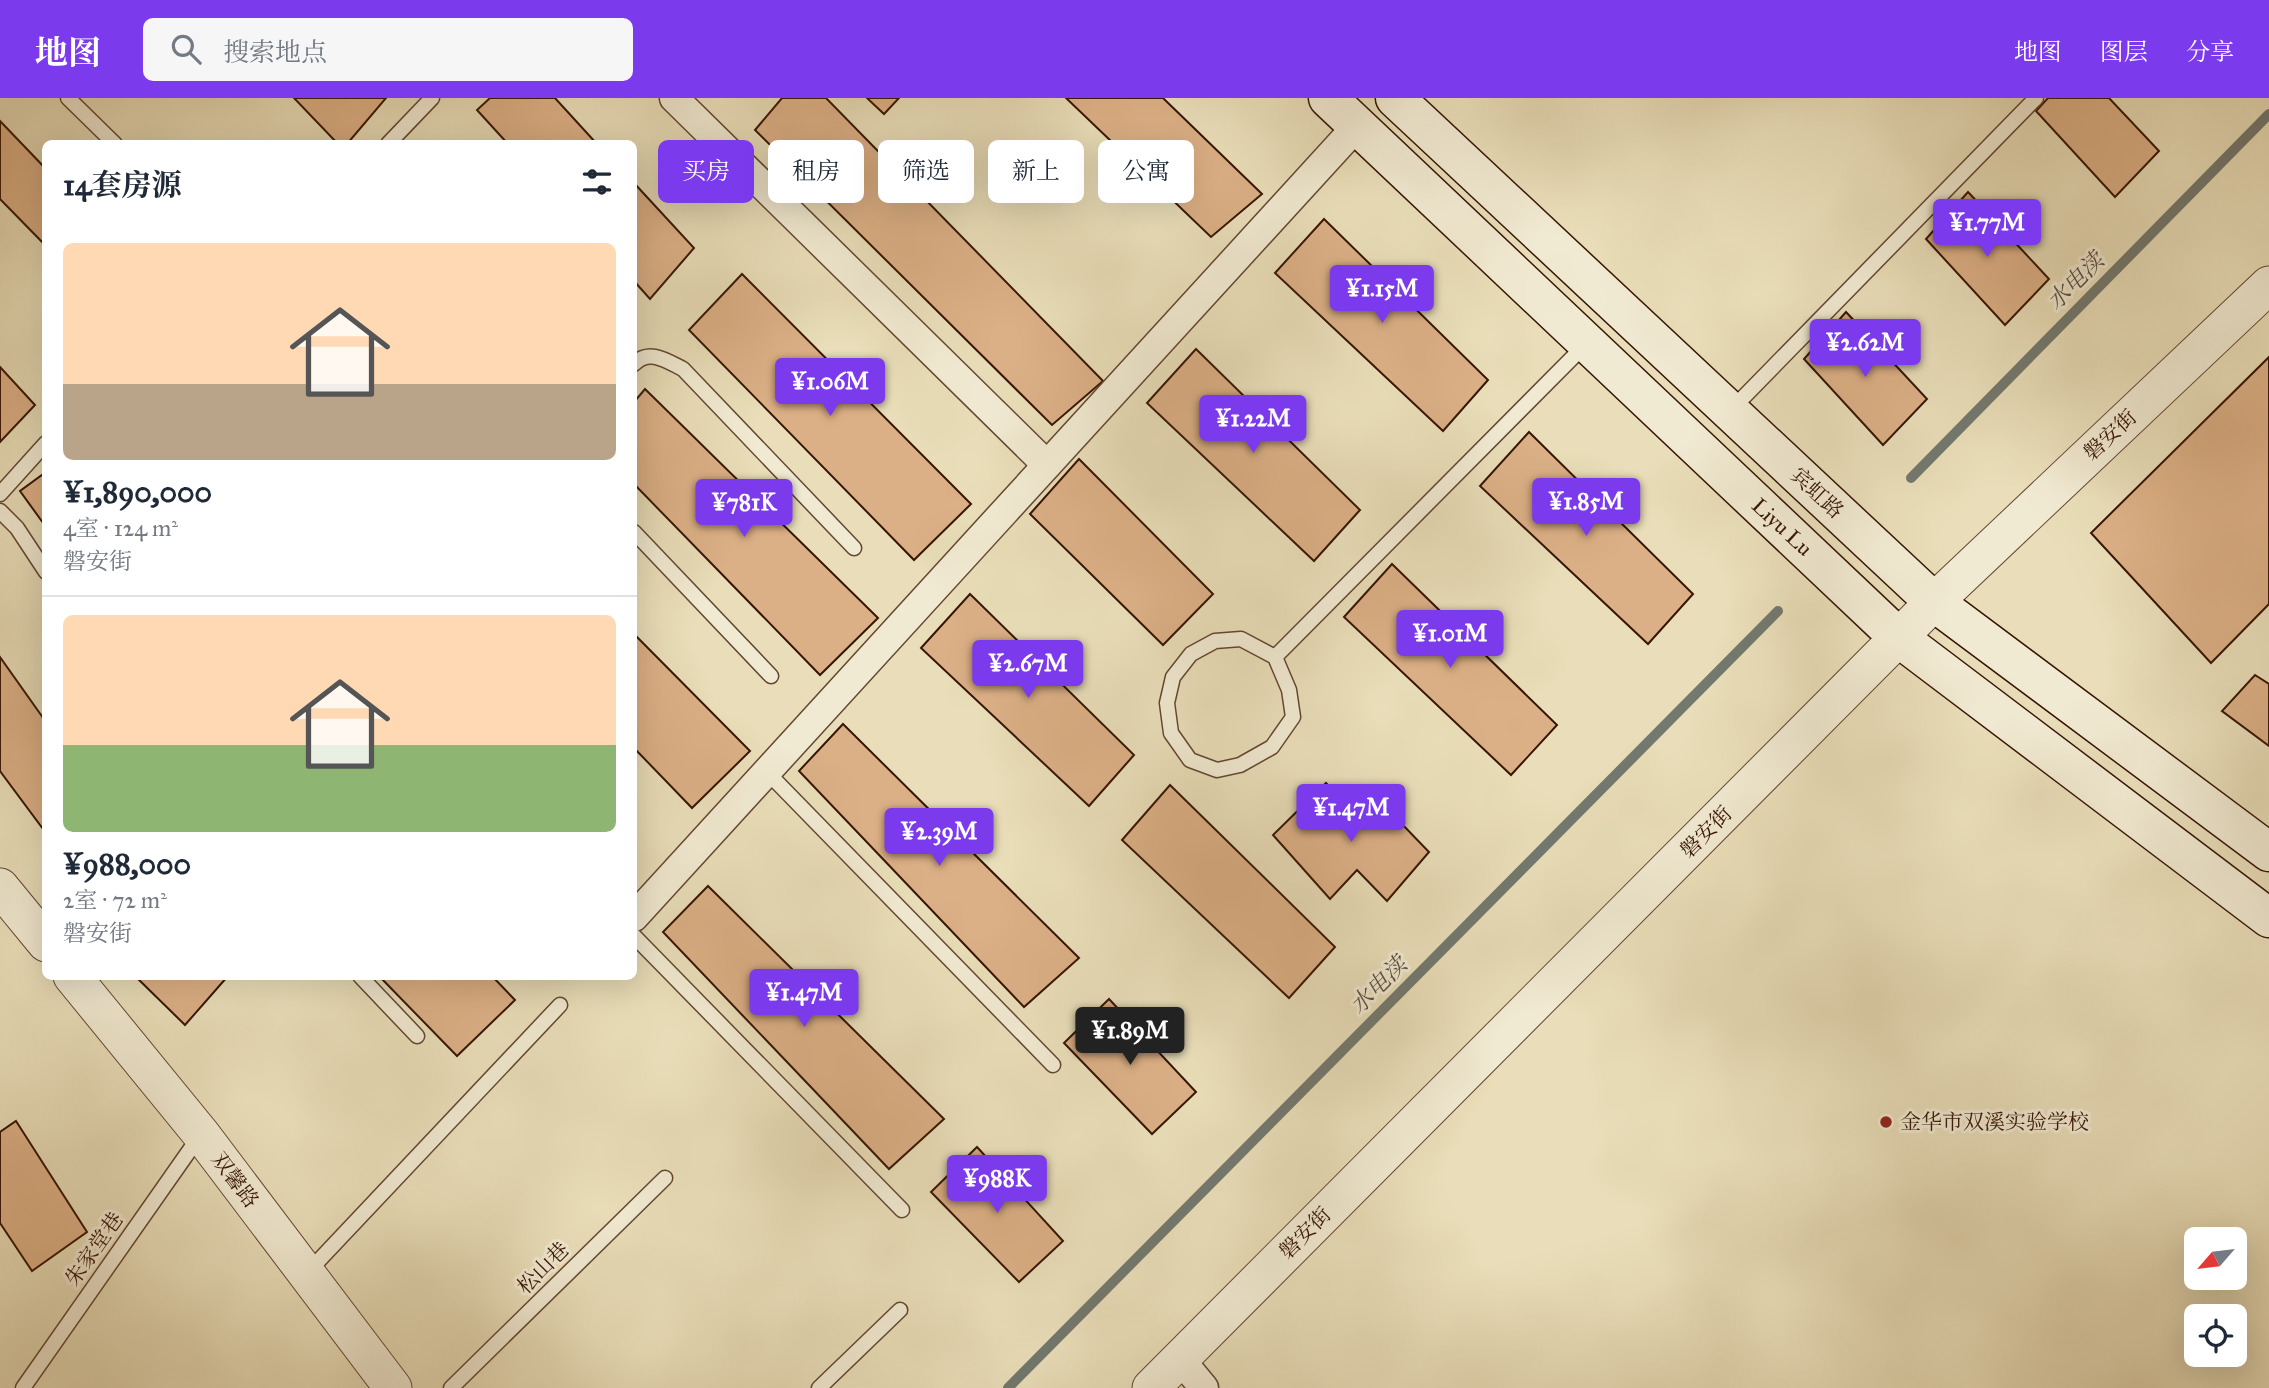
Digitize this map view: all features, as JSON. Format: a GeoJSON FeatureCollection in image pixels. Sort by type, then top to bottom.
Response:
{"type":"FeatureCollection","features":[{"type":"Feature","properties":{"kind":"main road","name":"Liyu Lu"},"geometry":{"type":"LineString","coordinates":[[1328,98],[1899,638],[2269,918]]}},
{"type":"Feature","properties":{"kind":"main road","name":"宾虹路"},"geometry":{"type":"LineString","coordinates":[[1395,98],[1934,602],[2269,852]]}},
{"type":"Feature","properties":{"kind":"street"},"geometry":{"type":"LineString","coordinates":[[674,98],[1047,465]]}},
{"type":"Feature","properties":{"kind":"street"},"geometry":{"type":"LineString","coordinates":[[637,913],[1357,126]]}},
{"type":"Feature","properties":{"kind":"street","name":"磐安街"},"geometry":{"type":"LineString","coordinates":[[1151,1388],[1934,602],[2269,285]]}},
{"type":"Feature","properties":{"kind":"street"},"geometry":{"type":"LineString","coordinates":[[0,887],[42,938]]}},
{"type":"Feature","properties":{"kind":"street","name":"双馨路"},"geometry":{"type":"LineString","coordinates":[[75,980],[201,1134],[393,1388]]}},
{"type":"Feature","properties":{"kind":"street"},"geometry":{"type":"LineString","coordinates":[[1180,1359],[1204,1388]]}},
{"type":"Feature","properties":{"kind":"lane"},"geometry":{"type":"LineString","coordinates":[[68,98],[111,140]]}},
{"type":"Feature","properties":{"kind":"lane"},"geometry":{"type":"LineString","coordinates":[[392,140],[432,98]]}},
{"type":"Feature","properties":{"kind":"lane"},"geometry":{"type":"LineString","coordinates":[[1730,411],[2036,98]]}},
{"type":"Feature","properties":{"kind":"lane"},"geometry":{"type":"LineString","coordinates":[[1275,657],[1587,343]]}},
{"type":"Feature","properties":{"kind":"lane"},"geometry":{"type":"LineString","coordinates":[[637,361],[659,356],[683,369],[854,548]]}},
{"type":"Feature","properties":{"kind":"lane"},"geometry":{"type":"LineString","coordinates":[[0,494],[42,447]]}},
{"type":"Feature","properties":{"kind":"lane"},"geometry":{"type":"LineString","coordinates":[[0,511],[17,528],[42,566]]}},
{"type":"Feature","properties":{"kind":"lane"},"geometry":{"type":"LineString","coordinates":[[637,535],[771,676]]}},
{"type":"Feature","properties":{"kind":"lane"},"geometry":{"type":"LineString","coordinates":[[1241,639],[1275,657],[1289,690],[1293,717],[1272,747],[1240,765],[1217,770],[1190,760],[1171,733],[1167,703],[1172,677],[1191,654],[1215,641],[1241,639]]}},
{"type":"Feature","properties":{"kind":"lane"},"geometry":{"type":"LineString","coordinates":[[766,771],[1053,1065]]}},
{"type":"Feature","properties":{"kind":"lane"},"geometry":{"type":"LineString","coordinates":[[637,939],[902,1210]]}},
{"type":"Feature","properties":{"kind":"lane"},"geometry":{"type":"LineString","coordinates":[[364,980],[417,1036]]}},
{"type":"Feature","properties":{"kind":"lane"},"geometry":{"type":"LineString","coordinates":[[306,1274],[561,1005]]}},
{"type":"Feature","properties":{"kind":"lane","name":"朱家堂巷"},"geometry":{"type":"LineString","coordinates":[[23,1388],[201,1134]]}},
{"type":"Feature","properties":{"kind":"lane","name":"松山巷"},"geometry":{"type":"LineString","coordinates":[[451,1388],[665,1178]]}},
{"type":"Feature","properties":{"kind":"lane"},"geometry":{"type":"LineString","coordinates":[[819,1388],[900,1310]]}},
{"type":"Feature","properties":{"kind":"building"},"geometry":{"type":"Polygon","coordinates":[[[294,98],[386,98],[350,140],[334,140],[294,98]]]}},
{"type":"Feature","properties":{"kind":"building"},"geometry":{"type":"Polygon","coordinates":[[[490,98],[555,98],[593,140],[504,140],[477,110],[490,98]]]}},
{"type":"Feature","properties":{"kind":"building"},"geometry":{"type":"Polygon","coordinates":[[[782,98],[826,98],[878,151],[878,203],[929,203],[1103,381],[1052,425],[828,203],[864,203],[864,140],[768,140],[768,143],[755,130],[782,98]]]}},
{"type":"Feature","properties":{"kind":"building"},"geometry":{"type":"Polygon","coordinates":[[[867,98],[899,98],[884,114],[867,98]]]}},
{"type":"Feature","properties":{"kind":"building"},"geometry":{"type":"Polygon","coordinates":[[[1066,98],[1163,98],[1262,194],[1211,237],[1176,203],[1194,203],[1194,140],[1110,140],[1066,98]]]}},
{"type":"Feature","properties":{"kind":"building"},"geometry":{"type":"Polygon","coordinates":[[[2048,98],[2109,98],[2159,151],[2115,197],[2036,111],[2048,98]]]}},
{"type":"Feature","properties":{"kind":"building"},"geometry":{"type":"Polygon","coordinates":[[[0,121],[42,165],[42,242],[0,199],[0,121]]]}},
{"type":"Feature","properties":{"kind":"building"},"geometry":{"type":"Polygon","coordinates":[[[637,186],[694,248],[650,299],[637,284],[637,186]]]}},
{"type":"Feature","properties":{"kind":"building"},"geometry":{"type":"Polygon","coordinates":[[[1968,192],[2049,279],[2005,325],[1926,239],[1968,192]]]}},
{"type":"Feature","properties":{"kind":"building"},"geometry":{"type":"Polygon","coordinates":[[[1324,219],[1488,380],[1443,431],[1275,273],[1324,219]]]}},
{"type":"Feature","properties":{"kind":"building"},"geometry":{"type":"Polygon","coordinates":[[[742,274],[971,504],[914,560],[689,330],[742,274]]]}},
{"type":"Feature","properties":{"kind":"building"},"geometry":{"type":"Polygon","coordinates":[[[1846,312],[1927,399],[1883,445],[1804,359],[1846,312]]]}},
{"type":"Feature","properties":{"kind":"building"},"geometry":{"type":"Polygon","coordinates":[[[1196,349],[1360,510],[1314,561],[1147,403],[1196,349]]]}},
{"type":"Feature","properties":{"kind":"building"},"geometry":{"type":"Polygon","coordinates":[[[2269,357],[2269,604],[2211,663],[2091,533],[2269,357]]]}},
{"type":"Feature","properties":{"kind":"building"},"geometry":{"type":"Polygon","coordinates":[[[0,367],[35,405],[0,442],[0,367]]]}},
{"type":"Feature","properties":{"kind":"building"},"geometry":{"type":"Polygon","coordinates":[[[645,389],[878,618],[820,675],[637,487],[637,398],[645,389]]]}},
{"type":"Feature","properties":{"kind":"building"},"geometry":{"type":"Polygon","coordinates":[[[1529,432],[1693,594],[1648,644],[1480,486],[1529,432]]]}},
{"type":"Feature","properties":{"kind":"building"},"geometry":{"type":"Polygon","coordinates":[[[1079,459],[1213,594],[1163,645],[1030,514],[1079,459]]]}},
{"type":"Feature","properties":{"kind":"building"},"geometry":{"type":"Polygon","coordinates":[[[42,475],[42,521],[20,491],[42,475]]]}},
{"type":"Feature","properties":{"kind":"building"},"geometry":{"type":"Polygon","coordinates":[[[1392,564],[1557,725],[1511,775],[1344,617],[1392,564]]]}},
{"type":"Feature","properties":{"kind":"building"},"geometry":{"type":"Polygon","coordinates":[[[970,594],[1134,755],[1089,806],[921,648],[970,594]]]}},
{"type":"Feature","properties":{"kind":"building"},"geometry":{"type":"Polygon","coordinates":[[[637,637],[750,751],[692,808],[637,751],[637,637]]]}},
{"type":"Feature","properties":{"kind":"building"},"geometry":{"type":"Polygon","coordinates":[[[0,657],[42,716],[42,828],[0,771],[0,657]]]}},
{"type":"Feature","properties":{"kind":"building"},"geometry":{"type":"Polygon","coordinates":[[[2255,675],[2269,684],[2269,746],[2222,711],[2255,675]]]}},
{"type":"Feature","properties":{"kind":"building"},"geometry":{"type":"Polygon","coordinates":[[[843,724],[1079,958],[1024,1007],[799,771],[843,724]]]}},
{"type":"Feature","properties":{"kind":"building"},"geometry":{"type":"Polygon","coordinates":[[[1326,783],[1354,813],[1372,793],[1429,852],[1387,901],[1357,870],[1330,899],[1273,835],[1326,783]]]}},
{"type":"Feature","properties":{"kind":"building"},"geometry":{"type":"Polygon","coordinates":[[[1170,785],[1335,947],[1289,998],[1122,840],[1170,785]]]}},
{"type":"Feature","properties":{"kind":"building"},"geometry":{"type":"Polygon","coordinates":[[[708,886],[944,1119],[889,1169],[663,932],[708,886]]]}},
{"type":"Feature","properties":{"kind":"building"},"geometry":{"type":"Polygon","coordinates":[[[139,980],[224,980],[185,1025],[139,980]]]}},
{"type":"Feature","properties":{"kind":"building"},"geometry":{"type":"Polygon","coordinates":[[[383,980],[496,980],[515,1000],[457,1056],[383,980]]]}},
{"type":"Feature","properties":{"kind":"building"},"geometry":{"type":"Polygon","coordinates":[[[1109,999],[1196,1092],[1152,1134],[1064,1043],[1109,999]]]}},
{"type":"Feature","properties":{"kind":"building"},"geometry":{"type":"Polygon","coordinates":[[[16,1121],[87,1232],[32,1271],[0,1223],[0,1132],[16,1121]]]}},
{"type":"Feature","properties":{"kind":"building"},"geometry":{"type":"Polygon","coordinates":[[[977,1147],[1063,1241],[1019,1282],[931,1192],[977,1147]]]}},
{"type":"Feature","properties":{"kind":"waterway","name":"水电渎"},"geometry":{"type":"LineString","coordinates":[[1911,478],[2269,114]]}},
{"type":"Feature","properties":{"kind":"waterway","name":"水电渎"},"geometry":{"type":"LineString","coordinates":[[1008,1388],[1778,611]]}},
{"type":"Feature","properties":{"kind":"place","name":"金华市双溪实验学校"},"geometry":{"type":"Point","coordinates":[1886,1122]}}]}
